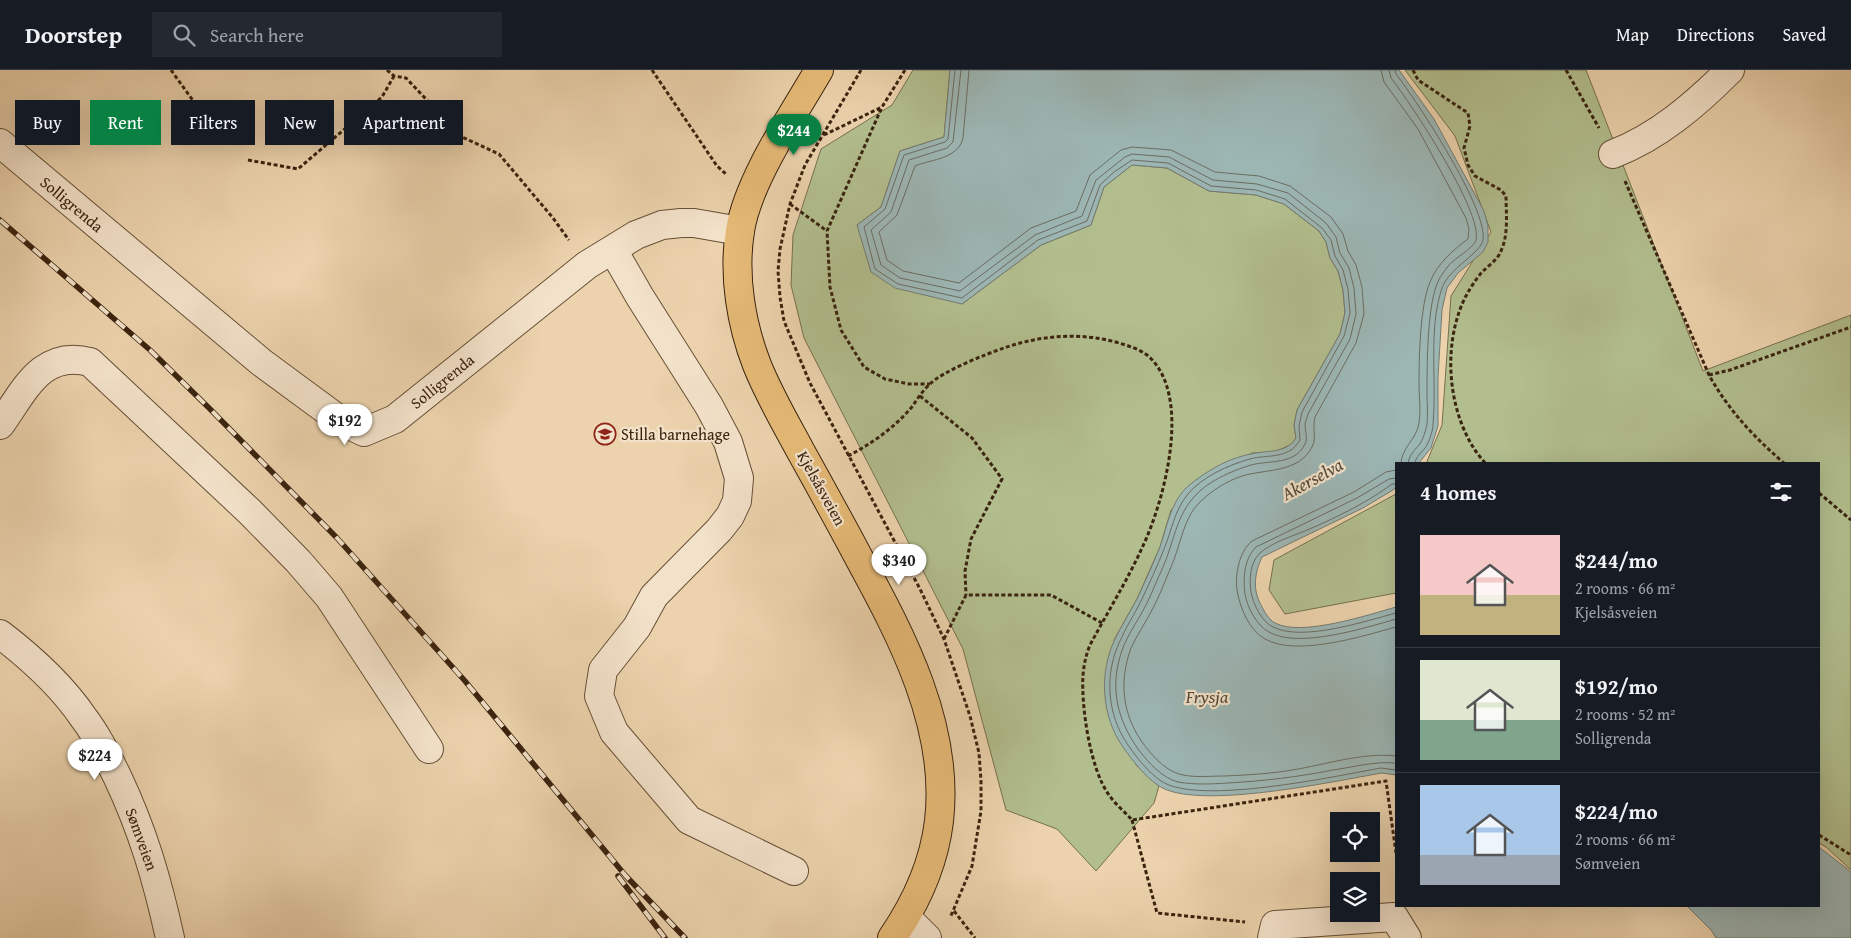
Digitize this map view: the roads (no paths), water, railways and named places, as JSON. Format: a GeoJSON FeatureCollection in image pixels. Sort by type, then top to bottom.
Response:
{"type":"FeatureCollection","features":[{"type":"Feature","properties":{"kind":"main road","name":"Kjelsåsveien"},"geometry":{"type":"LineString","coordinates":[[819,70],[767,161],[745,210],[740,231],[738,263],[739,299],[757,366],[886,606],[926,701],[937,746],[940,820],[923,884],[899,928]]}},
{"type":"Feature","properties":{"kind":"street"},"geometry":{"type":"LineString","coordinates":[[1613,154],[1634,146],[1658,131],[1703,95],[1730,70]]}},
{"type":"Feature","properties":{"kind":"street","name":"Solligrenda"},"geometry":{"type":"LineString","coordinates":[[0,143],[261,362],[341,420],[364,432],[395,419],[587,265],[636,235],[662,225],[694,223],[740,231]]}},
{"type":"Feature","properties":{"kind":"street"},"geometry":{"type":"LineString","coordinates":[[613,250],[640,297],[709,406],[728,442],[738,478],[737,501],[730,516],[719,530],[654,596],[637,627],[603,670],[599,696],[614,732],[689,820],[794,871]]}},
{"type":"Feature","properties":{"kind":"street"},"geometry":{"type":"LineString","coordinates":[[0,425],[31,382],[45,367],[63,360],[76,359],[90,362],[250,512],[298,561],[329,598],[429,749]]}},
{"type":"Feature","properties":{"kind":"street","name":"Sømveien"},"geometry":{"type":"LineString","coordinates":[[0,634],[57,685],[84,717],[104,750],[143,836],[156,878],[170,938]]}},
{"type":"Feature","properties":{"kind":"street"},"geometry":{"type":"LineString","coordinates":[[1274,931],[1394,917],[1407,938]]}},
{"type":"Feature","properties":{"kind":"street"},"geometry":{"type":"LineString","coordinates":[[899,928],[927,938]]}},
{"type":"Feature","properties":{"kind":"water","name":"Frysja"},"geometry":{"type":"Polygon","coordinates":[[[950,70],[1399,70],[1434,119],[1484,211],[1488,226],[1488,242],[1483,252],[1458,273],[1447,288],[1442,310],[1438,377],[1438,426],[1431,448],[1420,462],[1395,462],[1395,488],[1393,490],[1363,508],[1262,557],[1256,581],[1256,593],[1267,615],[1275,623],[1287,627],[1301,628],[1335,623],[1395,607],[1395,775],[1382,773],[1301,787],[1234,795],[1203,796],[1178,793],[1159,786],[1148,778],[1123,747],[1110,722],[1105,694],[1106,665],[1110,652],[1146,580],[1160,547],[1172,509],[1180,495],[1196,480],[1233,459],[1282,449],[1287,447],[1296,438],[1294,425],[1297,410],[1340,334],[1345,313],[1343,290],[1338,271],[1330,258],[1326,242],[1319,231],[1284,204],[1256,195],[1209,191],[1167,168],[1132,165],[1104,187],[1091,225],[1041,245],[962,304],[895,288],[871,272],[857,225],[881,207],[900,151],[944,137],[950,70]]]}},
{"type":"Feature","properties":{"kind":"water"},"geometry":{"type":"Polygon","coordinates":[[[1820,848],[1851,872],[1851,938],[1716,938],[1711,930],[1688,907],[1820,907],[1820,848]]]}},
{"type":"Feature","properties":{"kind":"railway"},"geometry":{"type":"LineString","coordinates":[[0,220],[150,350],[337,538],[465,681],[625,875],[685,938]]}},
{"type":"Feature","properties":{"kind":"railway"},"geometry":{"type":"LineString","coordinates":[[618,876],[665,938]]}},
{"type":"Feature","properties":{"kind":"place","name":"Stilla barnehage"},"geometry":{"type":"Point","coordinates":[605,434]}},
{"type":"Feature","properties":{"kind":"water label","name":"Akerselva"},"geometry":{"type":"Point","coordinates":[1312,479]}}]}
